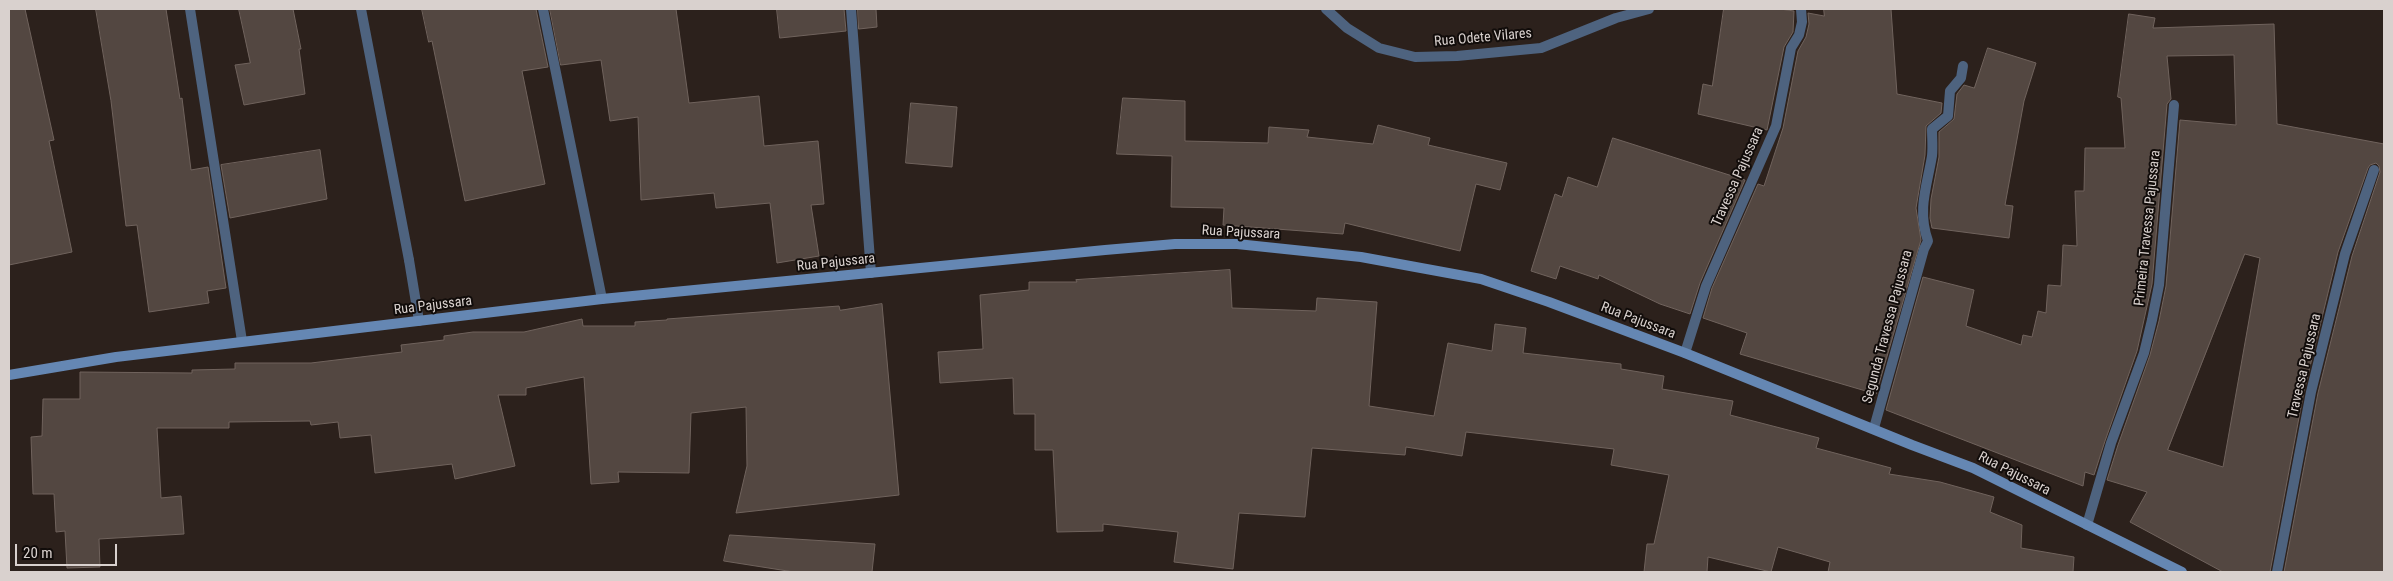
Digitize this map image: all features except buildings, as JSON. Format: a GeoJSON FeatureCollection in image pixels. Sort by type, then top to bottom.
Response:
{"type":"FeatureCollection","features":[{"type":"Feature","properties":{"kind":"main road","name":"Rua Pajussara"},"geometry":{"type":"LineString","coordinates":[[9,373],[242,341],[602,299],[1175,244],[1237,244],[1361,257],[1481,279],[1549,302],[1685,353],[1974,468],[2182,572]]}},
{"type":"Feature","properties":{"kind":"street"},"geometry":{"type":"LineString","coordinates":[[190,9],[242,341]]}},
{"type":"Feature","properties":{"kind":"street"},"geometry":{"type":"LineString","coordinates":[[361,9],[420,321]]}},
{"type":"Feature","properties":{"kind":"street"},"geometry":{"type":"LineString","coordinates":[[543,9],[602,299]]}},
{"type":"Feature","properties":{"kind":"street","name":"Rua Pajussara"},"geometry":{"type":"LineString","coordinates":[[852,9],[871,273]]}},
{"type":"Feature","properties":{"kind":"street","name":"Rua Odete Vilares"},"geometry":{"type":"LineString","coordinates":[[1326,9],[1348,28],[1379,48],[1416,57],[1457,56],[1540,48],[1616,18],[1649,9]]}},
{"type":"Feature","properties":{"kind":"street","name":"Travessa Pajussara"},"geometry":{"type":"LineString","coordinates":[[1685,353],[1706,286],[1776,126],[1791,48],[1798,36],[1802,22],[1801,9]]}},
{"type":"Feature","properties":{"kind":"street","name":"Segunda Travessa Pajussara"},"geometry":{"type":"LineString","coordinates":[[1874,428],[1924,248],[1928,241],[1922,224],[1925,180],[1932,155],[1932,129],[1948,116],[1950,91],[1961,78],[1963,66]]}},
{"type":"Feature","properties":{"kind":"street","name":"Primeira Travessa Pajussara"},"geometry":{"type":"LineString","coordinates":[[2087,525],[2111,443],[2144,353],[2152,320],[2159,285],[2174,105]]}},
{"type":"Feature","properties":{"kind":"street","name":"Travessa Pajussara"},"geometry":{"type":"LineString","coordinates":[[2277,572],[2311,392],[2345,254],[2374,170]]}}]}
